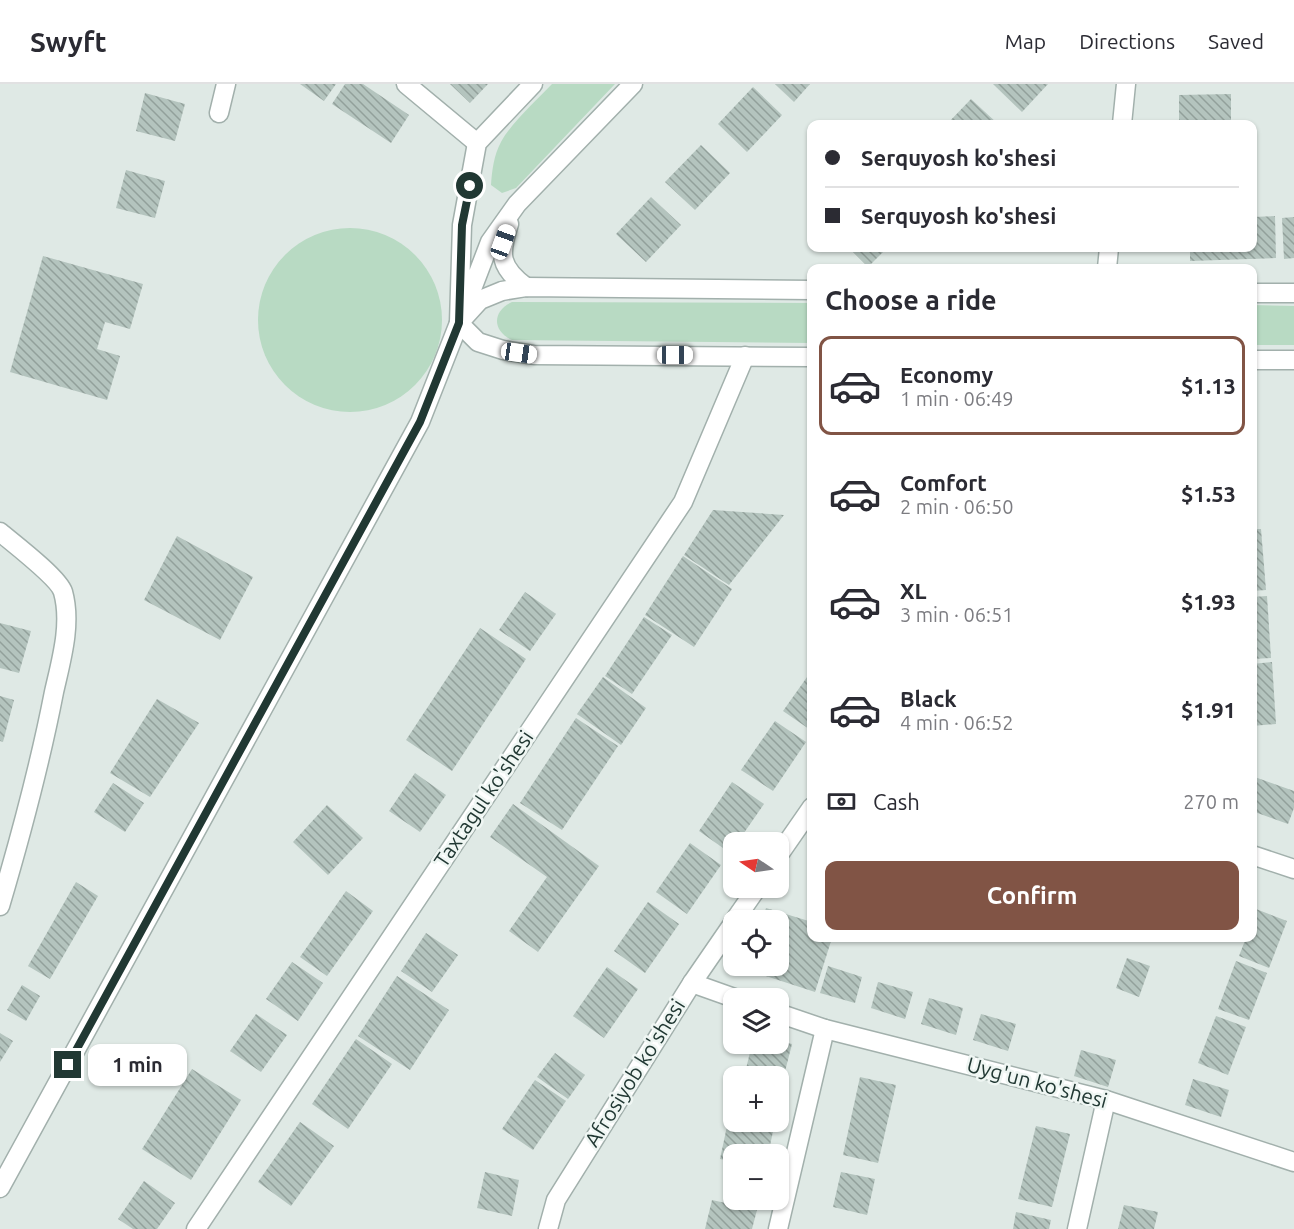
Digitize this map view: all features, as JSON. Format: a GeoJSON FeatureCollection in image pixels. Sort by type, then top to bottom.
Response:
{"type":"FeatureCollection","features":[{"type":"Feature","properties":{"kind":"street"},"geometry":{"type":"LineString","coordinates":[[219,113],[226,84]]}},
{"type":"Feature","properties":{"kind":"street"},"geometry":{"type":"LineString","coordinates":[[406,84],[477,142]]}},
{"type":"Feature","properties":{"kind":"street"},"geometry":{"type":"LineString","coordinates":[[533,84],[477,142],[462,225],[459,323],[478,342],[503,351],[534,355],[807,357]]}},
{"type":"Feature","properties":{"kind":"street"},"geometry":{"type":"LineString","coordinates":[[0,1188],[420,422],[490,242],[517,204],[633,84]]}},
{"type":"Feature","properties":{"kind":"street"},"geometry":{"type":"LineString","coordinates":[[1122,120],[1126,84]]}},
{"type":"Feature","properties":{"kind":"street"},"geometry":{"type":"LineString","coordinates":[[517,204],[503,242],[502,258],[511,276],[526,287]]}},
{"type":"Feature","properties":{"kind":"street"},"geometry":{"type":"LineString","coordinates":[[459,323],[480,300],[502,291],[526,287],[807,290]]}},
{"type":"Feature","properties":{"kind":"street"},"geometry":{"type":"LineString","coordinates":[[1257,293],[1294,293]]}},
{"type":"Feature","properties":{"kind":"street","name":"Taxtagul ko'shesi"},"geometry":{"type":"LineString","coordinates":[[196,1229],[683,502],[745,356]]}},
{"type":"Feature","properties":{"kind":"street"},"geometry":{"type":"LineString","coordinates":[[1257,360],[1294,360]]}},
{"type":"Feature","properties":{"kind":"street"},"geometry":{"type":"LineString","coordinates":[[0,532],[49,574],[63,590],[66,622],[60,665],[30,801],[0,906]]}},
{"type":"Feature","properties":{"kind":"street"},"geometry":{"type":"LineString","coordinates":[[789,840],[807,814]]}},
{"type":"Feature","properties":{"kind":"street"},"geometry":{"type":"LineString","coordinates":[[1257,857],[1294,869]]}},
{"type":"Feature","properties":{"kind":"street","name":"Afrosiyob ko'shesi"},"geometry":{"type":"LineString","coordinates":[[548,1229],[556,1200],[723,937]]}},
{"type":"Feature","properties":{"kind":"street"},"geometry":{"type":"LineString","coordinates":[[692,983],[723,994]]}},
{"type":"Feature","properties":{"kind":"street","name":"Uyg'un ko'shesi"},"geometry":{"type":"LineString","coordinates":[[789,1017],[825,1029],[1106,1101],[1294,1162]]}},
{"type":"Feature","properties":{"kind":"street"},"geometry":{"type":"LineString","coordinates":[[778,1229],[825,1029]]}},
{"type":"Feature","properties":{"kind":"street"},"geometry":{"type":"LineString","coordinates":[[1077,1229],[1106,1101]]}},
{"type":"Feature","properties":{"kind":"green space"},"geometry":{"type":"Polygon","coordinates":[[[552,84],[615,84],[516,188],[502,193],[491,185],[499,147],[511,127],[552,84]]]}},
{"type":"Feature","properties":{"kind":"green space"},"geometry":{"type":"Polygon","coordinates":[[[350,228],[385,235],[401,243],[415,255],[427,269],[435,285],[442,320],[435,355],[427,371],[415,385],[401,397],[385,405],[350,412],[315,405],[299,397],[285,385],[273,371],[265,355],[258,320],[265,285],[273,269],[285,255],[299,243],[315,235],[350,228]]]}},
{"type":"Feature","properties":{"kind":"green space"},"geometry":{"type":"Polygon","coordinates":[[[512,302],[807,303],[807,343],[512,340],[501,332],[498,326],[498,316],[505,306],[512,302]]]}},
{"type":"Feature","properties":{"kind":"green space"},"geometry":{"type":"Polygon","coordinates":[[[1257,305],[1294,306],[1294,345],[1257,345],[1257,305]]]}},
{"type":"Feature","properties":{"kind":"building"},"geometry":{"type":"Polygon","coordinates":[[[300,84],[336,84],[324,101],[300,84]]]}},
{"type":"Feature","properties":{"kind":"building"},"geometry":{"type":"Polygon","coordinates":[[[345,84],[363,84],[409,115],[391,143],[332,104],[345,84]]]}},
{"type":"Feature","properties":{"kind":"building"},"geometry":{"type":"Polygon","coordinates":[[[450,84],[488,84],[470,103],[450,84]]]}},
{"type":"Feature","properties":{"kind":"building"},"geometry":{"type":"Polygon","coordinates":[[[775,84],[810,84],[794,102],[775,84]]]}},
{"type":"Feature","properties":{"kind":"building"},"geometry":{"type":"Polygon","coordinates":[[[993,84],[1048,84],[1022,112],[993,84]]]}},
{"type":"Feature","properties":{"kind":"building"},"geometry":{"type":"Polygon","coordinates":[[[753,87],[782,115],[747,152],[718,124],[753,87]]]}},
{"type":"Feature","properties":{"kind":"building"},"geometry":{"type":"Polygon","coordinates":[[[145,93],[185,104],[175,141],[136,131],[145,93]]]}},
{"type":"Feature","properties":{"kind":"building"},"geometry":{"type":"Polygon","coordinates":[[[1231,94],[1231,120],[1179,120],[1179,95],[1231,94]]]}},
{"type":"Feature","properties":{"kind":"building"},"geometry":{"type":"Polygon","coordinates":[[[971,99],[994,120],[951,120],[971,99]]]}},
{"type":"Feature","properties":{"kind":"building"},"geometry":{"type":"Polygon","coordinates":[[[701,145],[730,173],[695,210],[665,182],[701,145]]]}},
{"type":"Feature","properties":{"kind":"building"},"geometry":{"type":"Polygon","coordinates":[[[126,170],[165,181],[155,218],[116,208],[126,170]]]}},
{"type":"Feature","properties":{"kind":"building"},"geometry":{"type":"Polygon","coordinates":[[[651,197],[681,225],[646,262],[616,234],[651,197]]]}},
{"type":"Feature","properties":{"kind":"building"},"geometry":{"type":"Polygon","coordinates":[[[1275,216],[1276,258],[1190,261],[1190,252],[1257,252],[1257,217],[1275,216]]]}},
{"type":"Feature","properties":{"kind":"building"},"geometry":{"type":"Polygon","coordinates":[[[1294,217],[1294,258],[1284,259],[1282,218],[1294,217]]]}},
{"type":"Feature","properties":{"kind":"building"},"geometry":{"type":"Polygon","coordinates":[[[853,252],[883,252],[871,264],[865,264],[853,252]]]}},
{"type":"Feature","properties":{"kind":"building"},"geometry":{"type":"Polygon","coordinates":[[[43,256],[143,284],[130,329],[105,322],[97,349],[120,356],[107,400],[10,372],[43,256]]]}},
{"type":"Feature","properties":{"kind":"building"},"geometry":{"type":"Polygon","coordinates":[[[713,510],[784,515],[729,585],[684,555],[713,510]]]}},
{"type":"Feature","properties":{"kind":"building"},"geometry":{"type":"Polygon","coordinates":[[[1257,529],[1261,529],[1266,590],[1257,591],[1257,529]]]}},
{"type":"Feature","properties":{"kind":"building"},"geometry":{"type":"Polygon","coordinates":[[[177,536],[253,577],[220,640],[144,600],[177,536]]]}},
{"type":"Feature","properties":{"kind":"building"},"geometry":{"type":"Polygon","coordinates":[[[683,556],[732,589],[694,647],[645,615],[683,556]]]}},
{"type":"Feature","properties":{"kind":"building"},"geometry":{"type":"Polygon","coordinates":[[[525,592],[556,614],[530,651],[499,630],[525,592]]]}},
{"type":"Feature","properties":{"kind":"building"},"geometry":{"type":"Polygon","coordinates":[[[1267,596],[1271,658],[1257,659],[1257,597],[1267,596]]]}},
{"type":"Feature","properties":{"kind":"building"},"geometry":{"type":"Polygon","coordinates":[[[644,617],[672,635],[632,694],[605,676],[644,617]]]}},
{"type":"Feature","properties":{"kind":"building"},"geometry":{"type":"Polygon","coordinates":[[[0,623],[31,631],[19,673],[0,668],[0,623]]]}},
{"type":"Feature","properties":{"kind":"building"},"geometry":{"type":"Polygon","coordinates":[[[480,628],[526,659],[452,771],[406,740],[480,628]]]}},
{"type":"Feature","properties":{"kind":"building"},"geometry":{"type":"Polygon","coordinates":[[[1272,662],[1276,724],[1257,726],[1257,664],[1272,662]]]}},
{"type":"Feature","properties":{"kind":"building"},"geometry":{"type":"Polygon","coordinates":[[[603,677],[646,708],[621,745],[577,714],[603,677]]]}},
{"type":"Feature","properties":{"kind":"building"},"geometry":{"type":"Polygon","coordinates":[[[807,677],[807,728],[783,711],[807,677]]]}},
{"type":"Feature","properties":{"kind":"building"},"geometry":{"type":"Polygon","coordinates":[[[0,696],[14,700],[3,742],[0,741],[0,696]]]}},
{"type":"Feature","properties":{"kind":"building"},"geometry":{"type":"Polygon","coordinates":[[[157,699],[199,723],[150,797],[110,773],[157,699]]]}},
{"type":"Feature","properties":{"kind":"building"},"geometry":{"type":"Polygon","coordinates":[[[576,718],[618,746],[562,830],[520,803],[576,718]]]}},
{"type":"Feature","properties":{"kind":"building"},"geometry":{"type":"Polygon","coordinates":[[[775,721],[806,742],[773,791],[741,770],[775,721]]]}},
{"type":"Feature","properties":{"kind":"building"},"geometry":{"type":"Polygon","coordinates":[[[415,773],[446,795],[420,832],[389,811],[415,773]]]}},
{"type":"Feature","properties":{"kind":"building"},"geometry":{"type":"Polygon","coordinates":[[[1257,778],[1294,791],[1294,808],[1288,824],[1257,813],[1257,778]]]}},
{"type":"Feature","properties":{"kind":"building"},"geometry":{"type":"Polygon","coordinates":[[[732,782],[764,804],[745,832],[723,832],[723,848],[699,831],[732,782]]]}},
{"type":"Feature","properties":{"kind":"building"},"geometry":{"type":"Polygon","coordinates":[[[113,783],[144,803],[125,832],[94,812],[113,783]]]}},
{"type":"Feature","properties":{"kind":"building"},"geometry":{"type":"Polygon","coordinates":[[[513,804],[599,866],[538,952],[509,931],[547,877],[490,837],[513,804]]]}},
{"type":"Feature","properties":{"kind":"building"},"geometry":{"type":"Polygon","coordinates":[[[327,805],[363,838],[328,875],[293,842],[327,805]]]}},
{"type":"Feature","properties":{"kind":"building"},"geometry":{"type":"Polygon","coordinates":[[[690,843],[721,865],[687,914],[656,892],[690,843]]]}},
{"type":"Feature","properties":{"kind":"building"},"geometry":{"type":"Polygon","coordinates":[[[76,882],[98,896],[50,979],[28,966],[76,882]]]}},
{"type":"Feature","properties":{"kind":"building"},"geometry":{"type":"Polygon","coordinates":[[[346,891],[373,911],[327,976],[300,957],[346,891]]]}},
{"type":"Feature","properties":{"kind":"building"},"geometry":{"type":"Polygon","coordinates":[[[648,902],[679,924],[645,973],[614,951],[648,902]]]}},
{"type":"Feature","properties":{"kind":"building"},"geometry":{"type":"Polygon","coordinates":[[[1257,909],[1287,921],[1269,968],[1239,956],[1244,942],[1257,942],[1257,909]]]}},
{"type":"Feature","properties":{"kind":"building"},"geometry":{"type":"Polygon","coordinates":[[[789,915],[807,920],[807,942],[831,942],[815,992],[766,976],[789,976],[789,915]]]}},
{"type":"Feature","properties":{"kind":"building"},"geometry":{"type":"Polygon","coordinates":[[[426,933],[458,955],[432,992],[401,971],[426,933]]]}},
{"type":"Feature","properties":{"kind":"building"},"geometry":{"type":"Polygon","coordinates":[[[1127,958],[1150,966],[1139,997],[1116,988],[1127,958]]]}},
{"type":"Feature","properties":{"kind":"building"},"geometry":{"type":"Polygon","coordinates":[[[1236,961],[1267,973],[1249,1020],[1218,1009],[1236,961]]]}},
{"type":"Feature","properties":{"kind":"building"},"geometry":{"type":"Polygon","coordinates":[[[292,962],[323,983],[298,1021],[266,999],[292,962]]]}},
{"type":"Feature","properties":{"kind":"building"},"geometry":{"type":"Polygon","coordinates":[[[828,966],[862,977],[855,1003],[820,993],[828,966]]]}},
{"type":"Feature","properties":{"kind":"building"},"geometry":{"type":"Polygon","coordinates":[[[607,967],[638,989],[604,1038],[573,1016],[607,967]]]}},
{"type":"Feature","properties":{"kind":"building"},"geometry":{"type":"Polygon","coordinates":[[[397,976],[449,1010],[410,1070],[358,1036],[397,976]]]}},
{"type":"Feature","properties":{"kind":"building"},"geometry":{"type":"Polygon","coordinates":[[[878,982],[913,992],[905,1019],[871,1008],[878,982]]]}},
{"type":"Feature","properties":{"kind":"building"},"geometry":{"type":"Polygon","coordinates":[[[22,985],[40,996],[26,1021],[7,1010],[22,985]]]}},
{"type":"Feature","properties":{"kind":"building"},"geometry":{"type":"Polygon","coordinates":[[[929,998],[963,1008],[956,1035],[921,1024],[929,998]]]}},
{"type":"Feature","properties":{"kind":"building"},"geometry":{"type":"Polygon","coordinates":[[[256,1014],[287,1035],[261,1072],[230,1051],[256,1014]]]}},
{"type":"Feature","properties":{"kind":"building"},"geometry":{"type":"Polygon","coordinates":[[[981,1014],[1016,1024],[1008,1051],[973,1040],[981,1014]]]}},
{"type":"Feature","properties":{"kind":"building"},"geometry":{"type":"Polygon","coordinates":[[[1216,1016],[1246,1027],[1228,1075],[1198,1063],[1216,1016]]]}},
{"type":"Feature","properties":{"kind":"building"},"geometry":{"type":"Polygon","coordinates":[[[0,1033],[13,1041],[0,1062],[0,1033]]]}},
{"type":"Feature","properties":{"kind":"building"},"geometry":{"type":"Polygon","coordinates":[[[356,1039],[392,1064],[348,1129],[312,1104],[356,1039]]]}},
{"type":"Feature","properties":{"kind":"building"},"geometry":{"type":"Polygon","coordinates":[[[789,1043],[792,1044],[786,1066],[747,1066],[750,1054],[789,1054],[789,1043]]]}},
{"type":"Feature","properties":{"kind":"building"},"geometry":{"type":"Polygon","coordinates":[[[1081,1050],[1116,1060],[1108,1087],[1074,1076],[1081,1050]]]}},
{"type":"Feature","properties":{"kind":"building"},"geometry":{"type":"Polygon","coordinates":[[[555,1053],[585,1075],[568,1099],[537,1077],[555,1053]]]}},
{"type":"Feature","properties":{"kind":"building"},"geometry":{"type":"Polygon","coordinates":[[[192,1069],[241,1100],[191,1180],[142,1149],[192,1069]]]}},
{"type":"Feature","properties":{"kind":"building"},"geometry":{"type":"Polygon","coordinates":[[[860,1077],[896,1085],[878,1163],[843,1155],[860,1077]]]}},
{"type":"Feature","properties":{"kind":"building"},"geometry":{"type":"Polygon","coordinates":[[[1193,1079],[1229,1090],[1221,1117],[1185,1105],[1193,1079]]]}},
{"type":"Feature","properties":{"kind":"building"},"geometry":{"type":"Polygon","coordinates":[[[535,1080],[566,1101],[533,1150],[502,1129],[535,1080]]]}},
{"type":"Feature","properties":{"kind":"building"},"geometry":{"type":"Polygon","coordinates":[[[300,1122],[334,1146],[291,1206],[258,1182],[300,1122]]]}},
{"type":"Feature","properties":{"kind":"building"},"geometry":{"type":"Polygon","coordinates":[[[1036,1126],[1070,1134],[1052,1207],[1018,1199],[1036,1126]]]}},
{"type":"Feature","properties":{"kind":"building"},"geometry":{"type":"Polygon","coordinates":[[[726,1132],[773,1132],[770,1144],[723,1144],[726,1132]]]}},
{"type":"Feature","properties":{"kind":"building"},"geometry":{"type":"Polygon","coordinates":[[[485,1172],[519,1180],[512,1216],[477,1208],[485,1172]]]}},
{"type":"Feature","properties":{"kind":"building"},"geometry":{"type":"Polygon","coordinates":[[[841,1172],[875,1179],[867,1215],[833,1207],[841,1172]]]}},
{"type":"Feature","properties":{"kind":"building"},"geometry":{"type":"Polygon","coordinates":[[[144,1181],[175,1203],[157,1229],[133,1229],[118,1219],[144,1181]]]}},
{"type":"Feature","properties":{"kind":"building"},"geometry":{"type":"Polygon","coordinates":[[[712,1200],[723,1202],[723,1210],[757,1210],[752,1229],[705,1229],[712,1200]]]}},
{"type":"Feature","properties":{"kind":"building"},"geometry":{"type":"Polygon","coordinates":[[[1124,1205],[1158,1212],[1154,1229],[1118,1229],[1124,1205]]]}},
{"type":"Feature","properties":{"kind":"building"},"geometry":{"type":"Polygon","coordinates":[[[1016,1212],[1051,1220],[1049,1229],[1013,1229],[1016,1212]]]}},
{"type":"Feature","properties":{"kind":"route"},"geometry":{"type":"LineString","coordinates":[[68,1065],[420,422],[459,323],[462,225],[470,186]]}}]}
